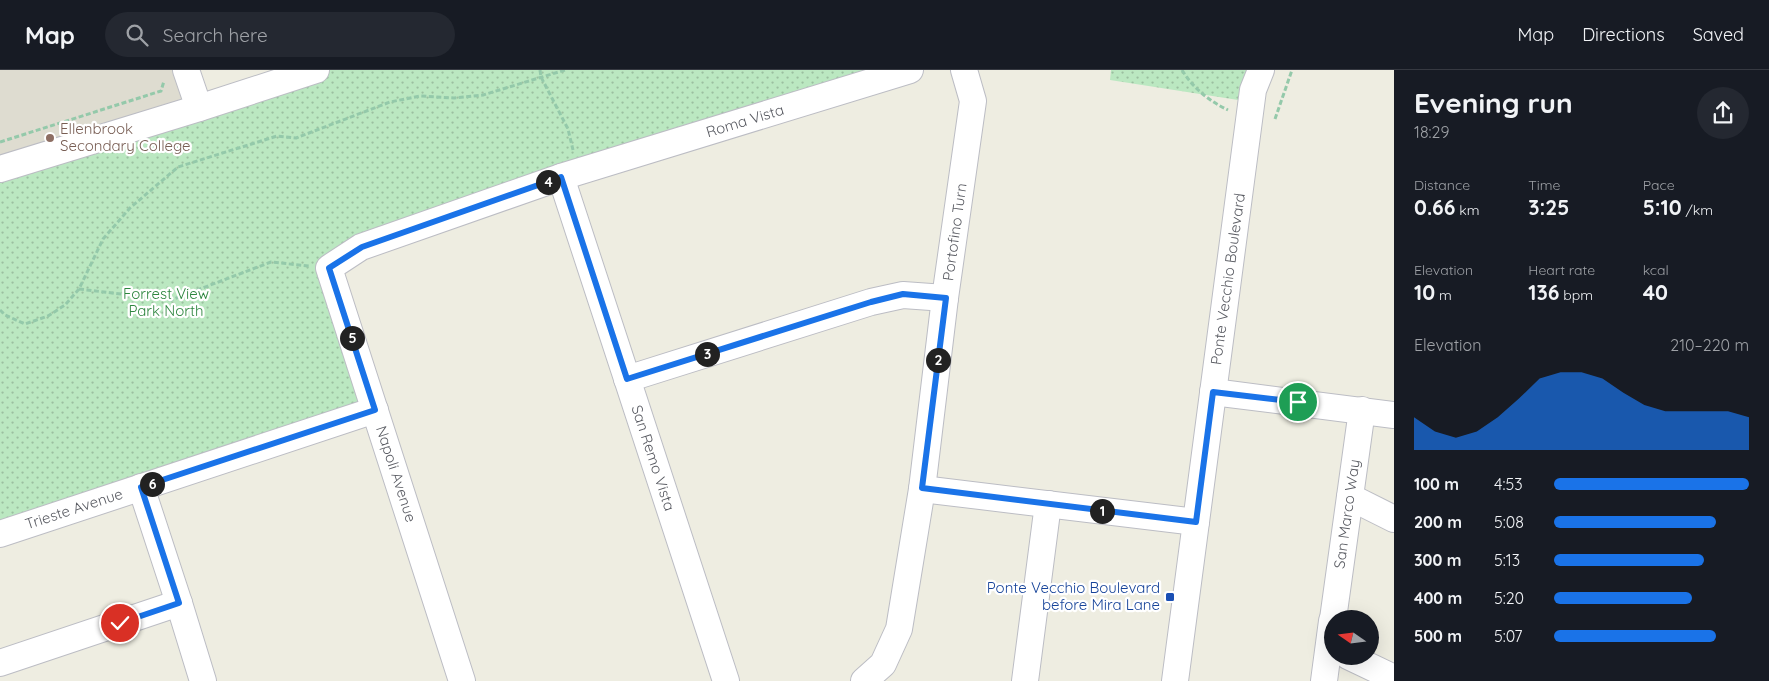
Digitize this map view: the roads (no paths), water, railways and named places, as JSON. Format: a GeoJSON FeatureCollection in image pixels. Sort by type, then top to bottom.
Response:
{"type":"FeatureCollection","features":[{"type":"Feature","properties":{"kind":"street"},"geometry":{"type":"LineString","coordinates":[[0,169],[316,70]]}},
{"type":"Feature","properties":{"kind":"street","name":"Roma Vista"},"geometry":{"type":"LineString","coordinates":[[329,268],[362,247],[570,174],[910,70]]}},
{"type":"Feature","properties":{"kind":"street","name":"Portofino Turn"},"geometry":{"type":"LineString","coordinates":[[864,681],[883,664],[899,629],[922,488],[973,101],[964,70]]}},
{"type":"Feature","properties":{"kind":"street","name":"Ponte Vecchio Boulevard"},"geometry":{"type":"LineString","coordinates":[[1174,681],[1213,392],[1262,118],[1253,90],[1261,70]]}},
{"type":"Feature","properties":{"kind":"street"},"geometry":{"type":"LineString","coordinates":[[176,74],[199,108]]}},
{"type":"Feature","properties":{"kind":"street","name":"San Remo Vista"},"geometry":{"type":"LineString","coordinates":[[570,174],[627,379],[726,681]]}},
{"type":"Feature","properties":{"kind":"street","name":"Napoli Avenue"},"geometry":{"type":"LineString","coordinates":[[329,268],[462,681]]}},
{"type":"Feature","properties":{"kind":"street"},"geometry":{"type":"LineString","coordinates":[[627,379],[871,302],[903,294],[946,298]]}},
{"type":"Feature","properties":{"kind":"street"},"geometry":{"type":"LineString","coordinates":[[1213,392],[1394,415]]}},
{"type":"Feature","properties":{"kind":"street","name":"Trieste Avenue"},"geometry":{"type":"LineString","coordinates":[[0,534],[375,410]]}},
{"type":"Feature","properties":{"kind":"street","name":"San Marco Way"},"geometry":{"type":"LineString","coordinates":[[1334,610],[1362,410]]}},
{"type":"Feature","properties":{"kind":"street"},"geometry":{"type":"LineString","coordinates":[[141,487],[203,681]]}},
{"type":"Feature","properties":{"kind":"street"},"geometry":{"type":"LineString","coordinates":[[922,488],[1196,522]]}},
{"type":"Feature","properties":{"kind":"street"},"geometry":{"type":"LineString","coordinates":[[1350,497],[1394,519]]}},
{"type":"Feature","properties":{"kind":"street"},"geometry":{"type":"LineString","coordinates":[[1024,681],[1048,504]]}},
{"type":"Feature","properties":{"kind":"street"},"geometry":{"type":"LineString","coordinates":[[0,663],[179,603]]}},
{"type":"Feature","properties":{"kind":"street","name":"San Marco Way"},"geometry":{"type":"LineString","coordinates":[[1324,681],[1330,665]]}},
{"type":"Feature","properties":{"kind":"street"},"geometry":{"type":"LineString","coordinates":[[1366,665],[1394,678]]}},
{"type":"Feature","properties":{"kind":"place","name":"Ellenbrook Secondary College"},"geometry":{"type":"Point","coordinates":[50,138]}},
{"type":"Feature","properties":{"kind":"place","name":"Ponte Vecchio Boulevard before Mira Lane"},"geometry":{"type":"Point","coordinates":[1170,597]}},
{"type":"Feature","properties":{"kind":"park label","name":"Forrest View Park North"},"geometry":{"type":"Point","coordinates":[166,302]}}]}
